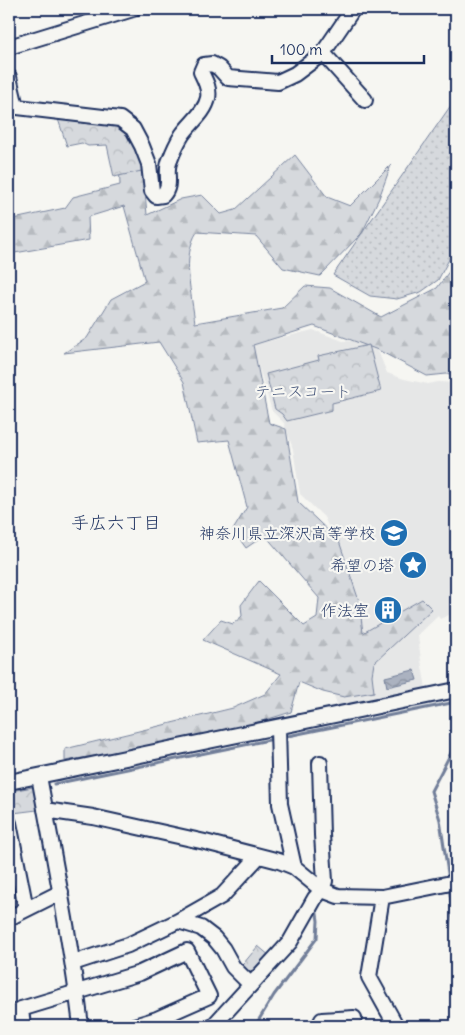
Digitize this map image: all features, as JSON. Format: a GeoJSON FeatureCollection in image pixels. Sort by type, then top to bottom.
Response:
{"type":"FeatureCollection","features":[{"type":"Feature","properties":{"kind":"street"},"geometry":{"type":"LineString","coordinates":[[9,47],[133,9]]}},
{"type":"Feature","properties":{"kind":"street"},"geometry":{"type":"LineString","coordinates":[[9,77],[12,106],[120,119],[133,129],[142,146],[149,164],[152,191],[156,196],[163,195],[167,190],[169,180],[166,172],[168,163],[181,136],[205,106],[208,96],[207,85],[201,72],[204,65],[212,64],[228,78],[278,82],[295,74],[323,53],[352,9]]}},
{"type":"Feature","properties":{"kind":"street"},"geometry":{"type":"LineString","coordinates":[[323,53],[365,100]]}},
{"type":"Feature","properties":{"kind":"street"},"geometry":{"type":"LineString","coordinates":[[9,782],[456,690]]}},
{"type":"Feature","properties":{"kind":"street"},"geometry":{"type":"LineString","coordinates":[[278,728],[280,804],[294,867]]}},
{"type":"Feature","properties":{"kind":"street"},"geometry":{"type":"LineString","coordinates":[[212,1026],[290,942],[315,898],[322,890],[325,881],[320,763]]}},
{"type":"Feature","properties":{"kind":"street"},"geometry":{"type":"LineString","coordinates":[[39,776],[73,963],[81,1026]]}},
{"type":"Feature","properties":{"kind":"street"},"geometry":{"type":"LineString","coordinates":[[45,810],[93,817],[259,856],[294,867],[322,890],[344,897],[382,897],[456,882]]}},
{"type":"Feature","properties":{"kind":"street"},"geometry":{"type":"LineString","coordinates":[[9,823],[26,909]]}},
{"type":"Feature","properties":{"kind":"street"},"geometry":{"type":"LineString","coordinates":[[73,963],[128,945],[178,921],[222,896],[259,856]]}},
{"type":"Feature","properties":{"kind":"street"},"geometry":{"type":"LineString","coordinates":[[9,918],[61,892]]}},
{"type":"Feature","properties":{"kind":"street"},"geometry":{"type":"LineString","coordinates":[[382,897],[369,977],[394,1022],[394,1026]]}},
{"type":"Feature","properties":{"kind":"street"},"geometry":{"type":"LineString","coordinates":[[178,921],[201,928],[214,938],[223,949],[233,968],[250,984]]}},
{"type":"Feature","properties":{"kind":"street"},"geometry":{"type":"LineString","coordinates":[[9,1016],[21,1009],[140,973],[186,951],[209,996],[158,1023],[134,1026]]}},
{"type":"Feature","properties":{"kind":"street"},"geometry":{"type":"LineString","coordinates":[[21,1009],[23,1026]]}},
{"type":"Feature","properties":{"kind":"street"},"geometry":{"type":"LineString","coordinates":[[319,1026],[322,1020],[354,1018]]}},
{"type":"Feature","properties":{"kind":"shaded area","name":"神奈川県立深沢高等学校"},"geometry":{"type":"Polygon","coordinates":[[[313,330],[343,341],[374,341],[387,373],[428,384],[438,382],[456,383],[456,612],[440,619],[438,616],[418,635],[426,688],[338,707],[327,675],[339,550],[324,517],[300,494],[293,449],[284,423],[272,411],[252,345],[313,330]]]}},
{"type":"Feature","properties":{"kind":"green space"},"geometry":{"type":"Polygon","coordinates":[[[456,98],[456,246],[438,280],[421,292],[397,299],[370,296],[333,275],[456,98]]]}},
{"type":"Feature","properties":{"kind":"green space"},"geometry":{"type":"Polygon","coordinates":[[[57,116],[115,123],[128,131],[146,170],[114,177],[107,145],[88,146],[82,143],[67,146],[57,116]]]}},
{"type":"Feature","properties":{"kind":"green space"},"geometry":{"type":"Polygon","coordinates":[[[118,134],[143,168],[147,215],[181,199],[202,195],[221,214],[235,210],[295,155],[327,197],[350,206],[391,165],[379,198],[362,233],[320,276],[283,268],[256,236],[197,232],[192,242],[189,264],[195,323],[282,308],[305,286],[330,288],[381,317],[437,288],[456,262],[456,342],[454,343],[456,373],[427,376],[378,350],[314,326],[253,345],[269,423],[286,429],[298,502],[339,541],[359,601],[363,633],[422,599],[432,609],[374,663],[372,675],[374,692],[344,697],[323,692],[299,682],[291,712],[223,733],[65,761],[65,749],[233,708],[265,694],[281,674],[203,640],[221,620],[233,624],[242,616],[241,605],[259,581],[304,626],[317,618],[319,598],[265,535],[246,548],[233,530],[247,507],[229,440],[197,443],[184,382],[159,342],[64,353],[87,338],[111,299],[145,281],[124,206],[88,217],[89,240],[9,254],[9,220],[65,208],[73,197],[120,185],[118,134]]]}},
{"type":"Feature","properties":{"kind":"green space","name":"テニスコート"},"geometry":{"type":"Polygon","coordinates":[[[369,345],[381,391],[332,403],[332,410],[287,421],[275,409],[266,374],[319,360],[318,356],[369,345]]]}},
{"type":"Feature","properties":{"kind":"green space"},"geometry":{"type":"Polygon","coordinates":[[[33,787],[37,810],[13,813],[11,791],[33,787]]]}},
{"type":"Feature","properties":{"kind":"green space"},"geometry":{"type":"Polygon","coordinates":[[[258,946],[270,956],[249,978],[239,969],[258,946]]]}},
{"type":"Feature","properties":{"kind":"water"},"geometry":{"type":"Polygon","coordinates":[[[414,670],[417,680],[387,687],[385,677],[414,670]]]}},
{"type":"Feature","properties":{"kind":"waterway"},"geometry":{"type":"LineString","coordinates":[[283,737],[456,702]]}},
{"type":"Feature","properties":{"kind":"waterway"},"geometry":{"type":"LineString","coordinates":[[449,880],[440,820],[431,791],[451,753],[456,733]]}},
{"type":"Feature","properties":{"kind":"waterway"},"geometry":{"type":"LineString","coordinates":[[54,784],[274,739]]}},
{"type":"Feature","properties":{"kind":"waterway"},"geometry":{"type":"LineString","coordinates":[[449,886],[456,942]]}},
{"type":"Feature","properties":{"kind":"waterway"},"geometry":{"type":"LineString","coordinates":[[255,1026],[274,995],[317,938],[318,921],[316,907]]}},
{"type":"Feature","properties":{"kind":"waterway"},"geometry":{"type":"LineString","coordinates":[[456,992],[454,998],[456,1015]]}},
{"type":"Feature","properties":{"kind":"place","name":"神奈川県立深沢高等学校"},"geometry":{"type":"Point","coordinates":[394,533]}},
{"type":"Feature","properties":{"kind":"place","name":"希望の塔"},"geometry":{"type":"Point","coordinates":[413,565]}},
{"type":"Feature","properties":{"kind":"place","name":"作法室"},"geometry":{"type":"Point","coordinates":[388,610]}},
{"type":"Feature","properties":{"kind":"district","name":"手広六丁目"},"geometry":{"type":"Point","coordinates":[116,522]}}]}
